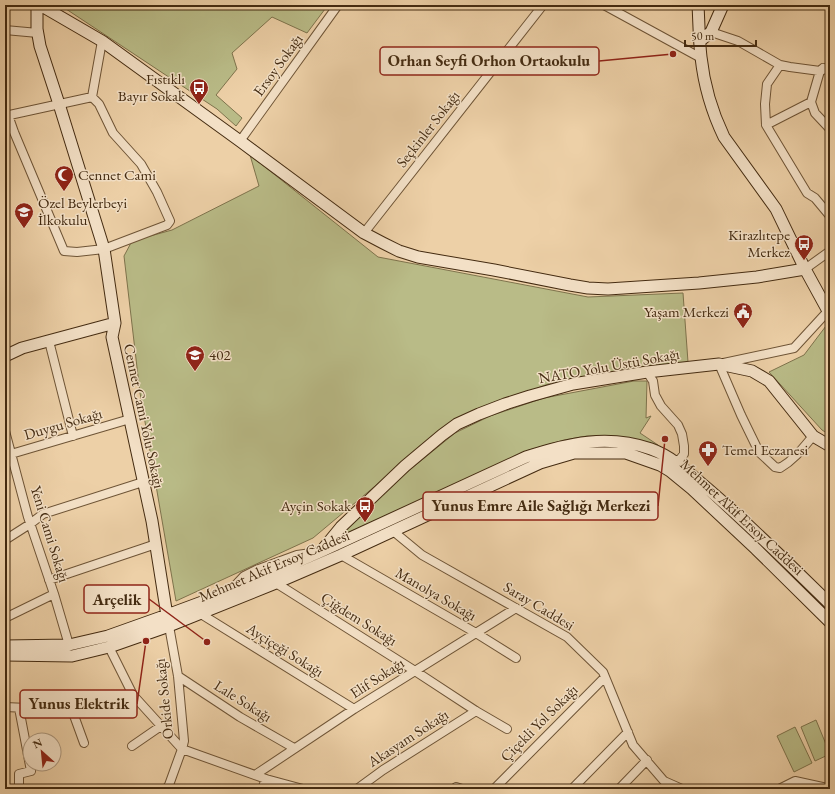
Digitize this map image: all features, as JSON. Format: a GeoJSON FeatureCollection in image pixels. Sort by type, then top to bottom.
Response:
{"type":"FeatureCollection","features":[{"type":"Feature","properties":{"kind":"street","name":"Cennet Cami Yolu Sokağı"},"geometry":{"type":"LineString","coordinates":[[38,5],[38,33],[40,46],[104,249],[115,323],[112,337],[152,521],[168,621]]}},
{"type":"Feature","properties":{"kind":"street"},"geometry":{"type":"LineString","coordinates":[[38,5],[102,41],[364,233],[399,251],[418,257],[570,285],[608,289],[757,278],[805,270],[830,251]]}},
{"type":"Feature","properties":{"kind":"street","name":"Ersoy Sokağı"},"geometry":{"type":"LineString","coordinates":[[240,141],[338,5]]}},
{"type":"Feature","properties":{"kind":"street","name":"Seçkinler Sokağı"},"geometry":{"type":"LineString","coordinates":[[364,233],[544,5]]}},
{"type":"Feature","properties":{"kind":"street"},"geometry":{"type":"LineString","coordinates":[[604,5],[701,58]]}},
{"type":"Feature","properties":{"kind":"street"},"geometry":{"type":"LineString","coordinates":[[698,5],[701,58],[706,88],[718,124],[724,137],[776,209],[805,270],[830,313],[794,348],[718,364],[758,452],[771,464],[780,468],[788,464],[797,456],[813,436]]}},
{"type":"Feature","properties":{"kind":"street"},"geometry":{"type":"LineString","coordinates":[[700,41],[711,32],[723,5]]}},
{"type":"Feature","properties":{"kind":"street"},"geometry":{"type":"LineString","coordinates":[[5,30],[38,33]]}},
{"type":"Feature","properties":{"kind":"street"},"geometry":{"type":"LineString","coordinates":[[711,32],[738,41],[780,65],[790,68],[820,71],[830,67]]}},
{"type":"Feature","properties":{"kind":"street"},"geometry":{"type":"LineString","coordinates":[[92,97],[102,41]]}},
{"type":"Feature","properties":{"kind":"street"},"geometry":{"type":"LineString","coordinates":[[830,62],[820,71],[811,102],[815,113],[830,129]]}},
{"type":"Feature","properties":{"kind":"street"},"geometry":{"type":"LineString","coordinates":[[780,65],[767,84],[765,104],[766,125],[807,193],[815,198],[830,216]]}},
{"type":"Feature","properties":{"kind":"street"},"geometry":{"type":"LineString","coordinates":[[92,97],[99,104],[113,133],[141,164],[157,192],[170,221],[168,225],[104,249],[64,252],[7,115],[92,97]]}},
{"type":"Feature","properties":{"kind":"street"},"geometry":{"type":"LineString","coordinates":[[766,125],[811,102]]}},
{"type":"Feature","properties":{"kind":"street"},"geometry":{"type":"LineString","coordinates":[[5,356],[22,348],[115,323]]}},
{"type":"Feature","properties":{"kind":"street"},"geometry":{"type":"LineString","coordinates":[[49,341],[73,436]]}},
{"type":"Feature","properties":{"kind":"street","name":"NATO Yolu Üstü Sokağı"},"geometry":{"type":"LineString","coordinates":[[324,556],[341,527],[400,471],[442,435],[458,424],[479,414],[530,396],[573,384],[648,372],[718,364],[752,371],[769,381],[813,436],[830,446]]}},
{"type":"Feature","properties":{"kind":"street"},"geometry":{"type":"LineString","coordinates":[[648,372],[653,381],[656,397],[661,406],[680,428],[684,439],[684,454],[672,466]]}},
{"type":"Feature","properties":{"kind":"street","name":"Duygu Sokağı"},"geometry":{"type":"LineString","coordinates":[[8,455],[130,419]]}},
{"type":"Feature","properties":{"kind":"street","name":"Yeni Cami Sokağı"},"geometry":{"type":"LineString","coordinates":[[5,432],[8,455],[54,594],[70,650]]}},
{"type":"Feature","properties":{"kind":"street","name":"Mehmet Akif Ersoy Caddesi"},"geometry":{"type":"LineString","coordinates":[[5,646],[70,650],[108,636],[201,614],[276,583],[386,521],[526,457],[553,448],[599,441],[628,443],[652,450],[725,504],[830,604]]}},
{"type":"Feature","properties":{"kind":"street","name":"Mehmet Akif Ersoy Caddesi"},"geometry":{"type":"LineString","coordinates":[[5,655],[109,647],[229,592],[324,556],[341,555],[540,463],[574,453],[626,453],[660,465],[672,466],[692,489],[756,549],[830,622]]}},
{"type":"Feature","properties":{"kind":"street"},"geometry":{"type":"LineString","coordinates":[[5,540],[43,514],[143,482]]}},
{"type":"Feature","properties":{"kind":"street"},"geometry":{"type":"LineString","coordinates":[[386,521],[393,531]]}},
{"type":"Feature","properties":{"kind":"street","name":"Saray Caddesi"},"geometry":{"type":"LineString","coordinates":[[393,531],[422,555],[567,638],[603,672],[634,745],[664,781],[682,789]]}},
{"type":"Feature","properties":{"kind":"street"},"geometry":{"type":"LineString","coordinates":[[49,580],[156,544]]}},
{"type":"Feature","properties":{"kind":"street","name":"Manolya Sokağı"},"geometry":{"type":"LineString","coordinates":[[341,555],[476,633],[516,658]]}},
{"type":"Feature","properties":{"kind":"street","name":"Çiğdem Sokağı"},"geometry":{"type":"LineString","coordinates":[[276,583],[415,671],[476,712],[507,729]]}},
{"type":"Feature","properties":{"kind":"street"},"geometry":{"type":"LineString","coordinates":[[5,618],[54,594]]}},
{"type":"Feature","properties":{"kind":"street","name":"Elif Sokağı"},"geometry":{"type":"LineString","coordinates":[[255,775],[354,709],[516,608]]}},
{"type":"Feature","properties":{"kind":"street","name":"Ayçiçeği Sokağı"},"geometry":{"type":"LineString","coordinates":[[201,614],[354,709]]}},
{"type":"Feature","properties":{"kind":"street","name":"Orkide Sokağı"},"geometry":{"type":"LineString","coordinates":[[166,789],[169,785],[184,741],[178,676],[168,621]]}},
{"type":"Feature","properties":{"kind":"street"},"geometry":{"type":"LineString","coordinates":[[108,636],[109,647],[133,695],[182,749],[266,779],[304,789]]}},
{"type":"Feature","properties":{"kind":"street","name":"Lale Sokağı"},"geometry":{"type":"LineString","coordinates":[[178,676],[240,716],[294,748]]}},
{"type":"Feature","properties":{"kind":"street","name":"Çiçekli Yol Sokağı"},"geometry":{"type":"LineString","coordinates":[[494,789],[605,677]]}},
{"type":"Feature","properties":{"kind":"street"},"geometry":{"type":"LineString","coordinates":[[5,707],[72,710],[84,743]]}},
{"type":"Feature","properties":{"kind":"street"},"geometry":{"type":"LineString","coordinates":[[19,708],[30,771],[18,774],[19,789]]}},
{"type":"Feature","properties":{"kind":"street","name":"Akasyam Sokağı"},"geometry":{"type":"LineString","coordinates":[[357,789],[383,770],[476,712]]}},
{"type":"Feature","properties":{"kind":"street"},"geometry":{"type":"LineString","coordinates":[[132,746],[161,726]]}},
{"type":"Feature","properties":{"kind":"street"},"geometry":{"type":"LineString","coordinates":[[572,789],[628,732]]}},
{"type":"Feature","properties":{"kind":"street"},"geometry":{"type":"LineString","coordinates":[[619,789],[647,760]]}},
{"type":"Feature","properties":{"kind":"street"},"geometry":{"type":"LineString","coordinates":[[262,789],[266,779]]}},
{"type":"Feature","properties":{"kind":"street"},"geometry":{"type":"LineString","coordinates":[[779,789],[795,781],[814,787],[829,789]]}},
{"type":"Feature","properties":{"kind":"street"},"geometry":{"type":"LineString","coordinates":[[454,789],[462,789]]}},
{"type":"Feature","properties":{"kind":"green space"},"geometry":{"type":"Polygon","coordinates":[[[60,5],[328,5],[307,33],[272,17],[232,53],[237,69],[216,95],[242,118],[236,126],[217,109],[60,5]]]}},
{"type":"Feature","properties":{"kind":"green space"},"geometry":{"type":"Polygon","coordinates":[[[250,155],[378,257],[588,297],[683,293],[688,362],[551,383],[454,420],[313,538],[176,601],[140,393],[124,256],[132,241],[172,230],[259,186],[250,155]]]}},
{"type":"Feature","properties":{"kind":"green space"},"geometry":{"type":"Polygon","coordinates":[[[829,322],[830,435],[822,430],[769,372],[804,355],[829,322]]]}},
{"type":"Feature","properties":{"kind":"green space"},"geometry":{"type":"Polygon","coordinates":[[[634,381],[647,381],[646,418],[651,416],[640,433],[658,445],[598,436],[587,436],[564,440],[529,450],[343,535],[341,533],[350,524],[356,521],[356,518],[401,477],[455,433],[490,416],[544,398],[634,381]]]}},
{"type":"Feature","properties":{"kind":"green space"},"geometry":{"type":"Polygon","coordinates":[[[816,720],[830,754],[815,761],[801,727],[816,720]]]}},
{"type":"Feature","properties":{"kind":"green space"},"geometry":{"type":"Polygon","coordinates":[[[795,727],[812,763],[794,772],[777,736],[795,727]]]}},
{"type":"Feature","properties":{"kind":"place","name":"Orhan Seyfi Orhon Ortaokulu"},"geometry":{"type":"Point","coordinates":[673,54]}},
{"type":"Feature","properties":{"kind":"place","name":"Fıstıklı Bayır Sokak"},"geometry":{"type":"Point","coordinates":[199,105]}},
{"type":"Feature","properties":{"kind":"place","name":"Cennet Cami"},"geometry":{"type":"Point","coordinates":[64,192]}},
{"type":"Feature","properties":{"kind":"place","name":"Özel Beylerbeyi İlkokulu"},"geometry":{"type":"Point","coordinates":[24,229]}},
{"type":"Feature","properties":{"kind":"place","name":"Kirazlıtepe Merkez"},"geometry":{"type":"Point","coordinates":[804,261]}},
{"type":"Feature","properties":{"kind":"place","name":"Yaşam Merkezi"},"geometry":{"type":"Point","coordinates":[743,329]}},
{"type":"Feature","properties":{"kind":"place","name":"402"},"geometry":{"type":"Point","coordinates":[195,372]}},
{"type":"Feature","properties":{"kind":"place","name":"Yunus Emre Aile Sağlığı Merkezi"},"geometry":{"type":"Point","coordinates":[665,439]}},
{"type":"Feature","properties":{"kind":"place","name":"Temel Eczanesi"},"geometry":{"type":"Point","coordinates":[708,467]}},
{"type":"Feature","properties":{"kind":"place","name":"Ayçin Sokak"},"geometry":{"type":"Point","coordinates":[365,523]}},
{"type":"Feature","properties":{"kind":"place","name":"Yunus Elektrik"},"geometry":{"type":"Point","coordinates":[146,641]}},
{"type":"Feature","properties":{"kind":"place","name":"Arçelik"},"geometry":{"type":"Point","coordinates":[207,642]}}]}
